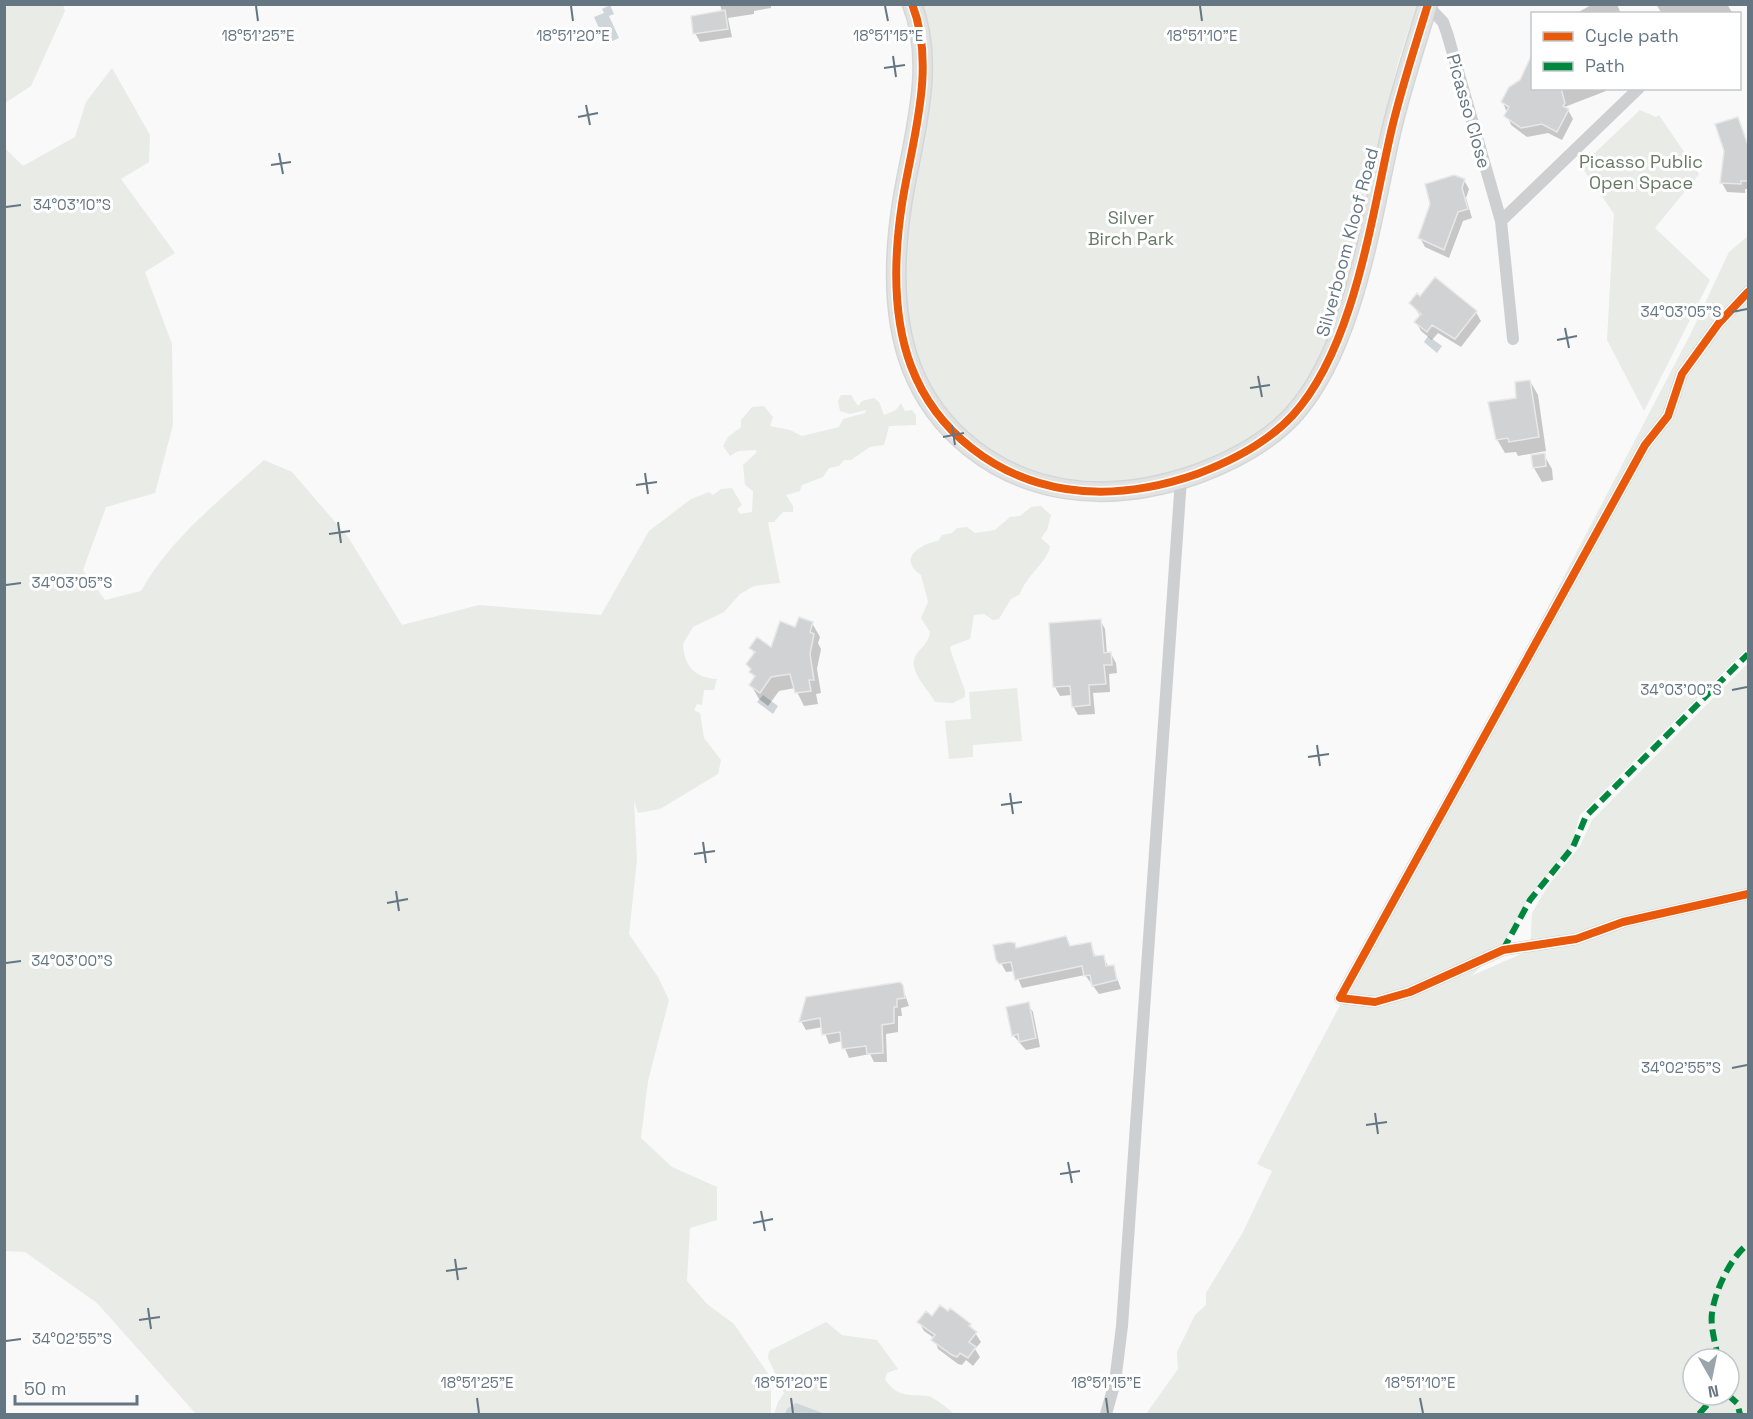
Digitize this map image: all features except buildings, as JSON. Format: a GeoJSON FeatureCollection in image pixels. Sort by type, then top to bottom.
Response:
{"type":"FeatureCollection","features":[{"type":"Feature","properties":{"kind":"street","name":"Silverboom Kloof Road"},"geometry":{"type":"LineString","coordinates":[[912,4],[921,43],[922,73],[920,102],[901,208],[897,301],[900,329],[910,364],[924,396],[943,423],[977,453],[996,465],[1037,482],[1082,492],[1140,489],[1181,479],[1229,461],[1274,433],[1292,416],[1313,390],[1332,355],[1354,288],[1392,128],[1427,5]]}},
{"type":"Feature","properties":{"kind":"street","name":"Picasso Close"},"geometry":{"type":"LineString","coordinates":[[1427,5],[1443,22],[1447,33],[1501,221],[1513,339]]}},
{"type":"Feature","properties":{"kind":"street"},"geometry":{"type":"LineString","coordinates":[[1501,221],[1637,90]]}},
{"type":"Feature","properties":{"kind":"street"},"geometry":{"type":"LineString","coordinates":[[1749,292],[1719,323],[1682,374],[1668,416],[1645,445],[1340,998],[1375,1002],[1410,992],[1503,950],[1576,939],[1623,922],[1749,894]]}},
{"type":"Feature","properties":{"kind":"street"},"geometry":{"type":"LineString","coordinates":[[1106,1414],[1115,1382],[1122,1326],[1181,479]]}},
{"type":"Feature","properties":{"kind":"green space"},"geometry":{"type":"Polygon","coordinates":[[[5,4],[63,5],[65,11],[31,86],[5,103],[5,4]]]}},
{"type":"Feature","properties":{"kind":"green space","name":"Silver Birch Park"},"geometry":{"type":"Polygon","coordinates":[[[921,5],[1417,5],[1394,77],[1368,205],[1347,290],[1317,364],[1297,393],[1297,398],[1277,418],[1231,450],[1206,463],[1153,479],[1125,483],[1096,483],[1056,478],[1021,468],[990,452],[963,431],[941,405],[925,374],[913,338],[906,299],[905,251],[921,5]]]}},
{"type":"Feature","properties":{"kind":"green space"},"geometry":{"type":"Polygon","coordinates":[[[112,68],[150,135],[149,162],[121,179],[175,253],[145,272],[172,344],[173,425],[155,493],[106,507],[83,570],[105,600],[141,591],[166,554],[181,537],[264,460],[292,472],[348,537],[402,625],[479,605],[601,615],[649,531],[691,499],[709,492],[713,495],[721,489],[732,488],[742,505],[737,509],[740,514],[752,512],[753,491],[745,485],[743,465],[757,452],[755,450],[738,451],[730,456],[723,446],[728,437],[741,427],[741,420],[752,407],[764,406],[773,417],[770,426],[790,430],[802,436],[839,427],[843,419],[865,413],[866,410],[850,414],[840,411],[838,401],[841,395],[851,395],[858,406],[862,401],[874,398],[879,402],[884,415],[896,410],[901,403],[905,411],[912,410],[916,415],[916,425],[889,426],[884,445],[870,447],[851,460],[844,460],[839,466],[829,468],[823,477],[802,485],[800,491],[786,495],[793,506],[793,512],[783,512],[774,522],[768,522],[780,583],[754,586],[740,594],[724,612],[693,627],[683,644],[686,659],[692,669],[703,676],[717,679],[714,690],[704,690],[702,705],[697,704],[694,710],[700,713],[704,738],[721,760],[718,774],[660,809],[638,813],[634,801],[637,860],[629,934],[658,977],[669,1000],[648,1081],[641,1138],[672,1167],[717,1187],[717,1220],[690,1228],[687,1281],[707,1304],[734,1324],[771,1378],[771,1414],[196,1414],[97,1303],[25,1252],[5,1251],[5,148],[23,166],[75,137],[86,102],[112,68]]]}},
{"type":"Feature","properties":{"kind":"green space","name":"Picasso Public Open Space"},"geometry":{"type":"Polygon","coordinates":[[[1640,110],[1656,117],[1659,115],[1699,174],[1655,228],[1710,280],[1644,411],[1607,340],[1614,214],[1581,166],[1640,110]]]}},
{"type":"Feature","properties":{"kind":"green space"},"geometry":{"type":"Polygon","coordinates":[[[1748,236],[1748,648],[1580,815],[1571,847],[1528,899],[1503,946],[1471,976],[1530,950],[1532,913],[1548,886],[1580,846],[1592,820],[1748,663],[1748,1414],[1146,1414],[1178,1369],[1177,1352],[1195,1315],[1206,1305],[1206,1293],[1243,1232],[1272,1171],[1257,1164],[1690,335],[1729,252],[1748,236]]]}},
{"type":"Feature","properties":{"kind":"green space"},"geometry":{"type":"Polygon","coordinates":[[[1041,506],[1051,515],[1047,530],[1041,538],[1050,546],[1046,557],[1020,594],[1011,599],[999,619],[993,620],[984,614],[974,615],[970,639],[951,646],[950,649],[965,697],[953,703],[935,702],[915,671],[914,665],[914,658],[930,632],[921,618],[928,602],[921,575],[914,569],[911,558],[924,545],[938,541],[942,535],[952,533],[957,528],[967,527],[975,533],[995,530],[1010,517],[1020,516],[1031,507],[1041,506]]]}},
{"type":"Feature","properties":{"kind":"green space"},"geometry":{"type":"Polygon","coordinates":[[[1017,688],[1022,741],[973,745],[973,757],[949,759],[945,721],[971,719],[969,692],[1017,688]]]}},
{"type":"Feature","properties":{"kind":"green space"},"geometry":{"type":"Polygon","coordinates":[[[826,1322],[842,1335],[877,1340],[898,1369],[887,1373],[885,1380],[890,1386],[904,1394],[930,1397],[954,1414],[774,1414],[784,1393],[768,1358],[769,1351],[826,1322]]]}},
{"type":"Feature","properties":{"kind":"shaded area"},"geometry":{"type":"Polygon","coordinates":[[[610,5],[614,14],[609,16],[619,38],[606,44],[594,17],[604,13],[602,9],[610,5]]]}},
{"type":"Feature","properties":{"kind":"shaded area"},"geometry":{"type":"Polygon","coordinates":[[[1428,336],[1442,346],[1437,353],[1424,342],[1428,336]]]}},
{"type":"Feature","properties":{"kind":"shaded area"},"geometry":{"type":"Polygon","coordinates":[[[763,695],[778,706],[773,714],[757,702],[763,695]]]}},
{"type":"Feature","properties":{"kind":"shaded area"},"geometry":{"type":"Polygon","coordinates":[[[796,1403],[825,1414],[785,1414],[787,1409],[796,1403]]]}},
{"type":"Feature","properties":{"kind":"marked path"},"geometry":{"type":"LineString","coordinates":[[1503,950],[1530,900],[1573,847],[1586,816],[1748,654]]}},
{"type":"Feature","properties":{"kind":"marked path"},"geometry":{"type":"LineString","coordinates":[[1716,1347],[1712,1313],[1720,1284],[1730,1265],[1748,1244]]}},
{"type":"Feature","properties":{"kind":"marked path"},"geometry":{"type":"LineString","coordinates":[[1699,1414],[1705,1407]]}},
{"type":"Feature","properties":{"kind":"marked path"},"geometry":{"type":"LineString","coordinates":[[1738,1407],[1740,1414]]}},
{"type":"Feature","properties":{"kind":"cycle path"},"geometry":{"type":"LineString","coordinates":[[912,4],[919,28],[922,78],[920,104],[902,204],[896,265],[900,326],[911,366],[936,412],[953,431],[993,463],[1040,483],[1066,489],[1099,492],[1132,490],[1165,484],[1197,474],[1236,457],[1260,443],[1283,425],[1314,387],[1346,319],[1367,242],[1395,116],[1428,4]]}},
{"type":"Feature","properties":{"kind":"cycle path"},"geometry":{"type":"LineString","coordinates":[[1748,292],[1719,323],[1682,374],[1668,416],[1645,445],[1340,998],[1375,1002],[1410,992],[1503,950],[1576,939],[1623,922],[1748,894]]}}]}
